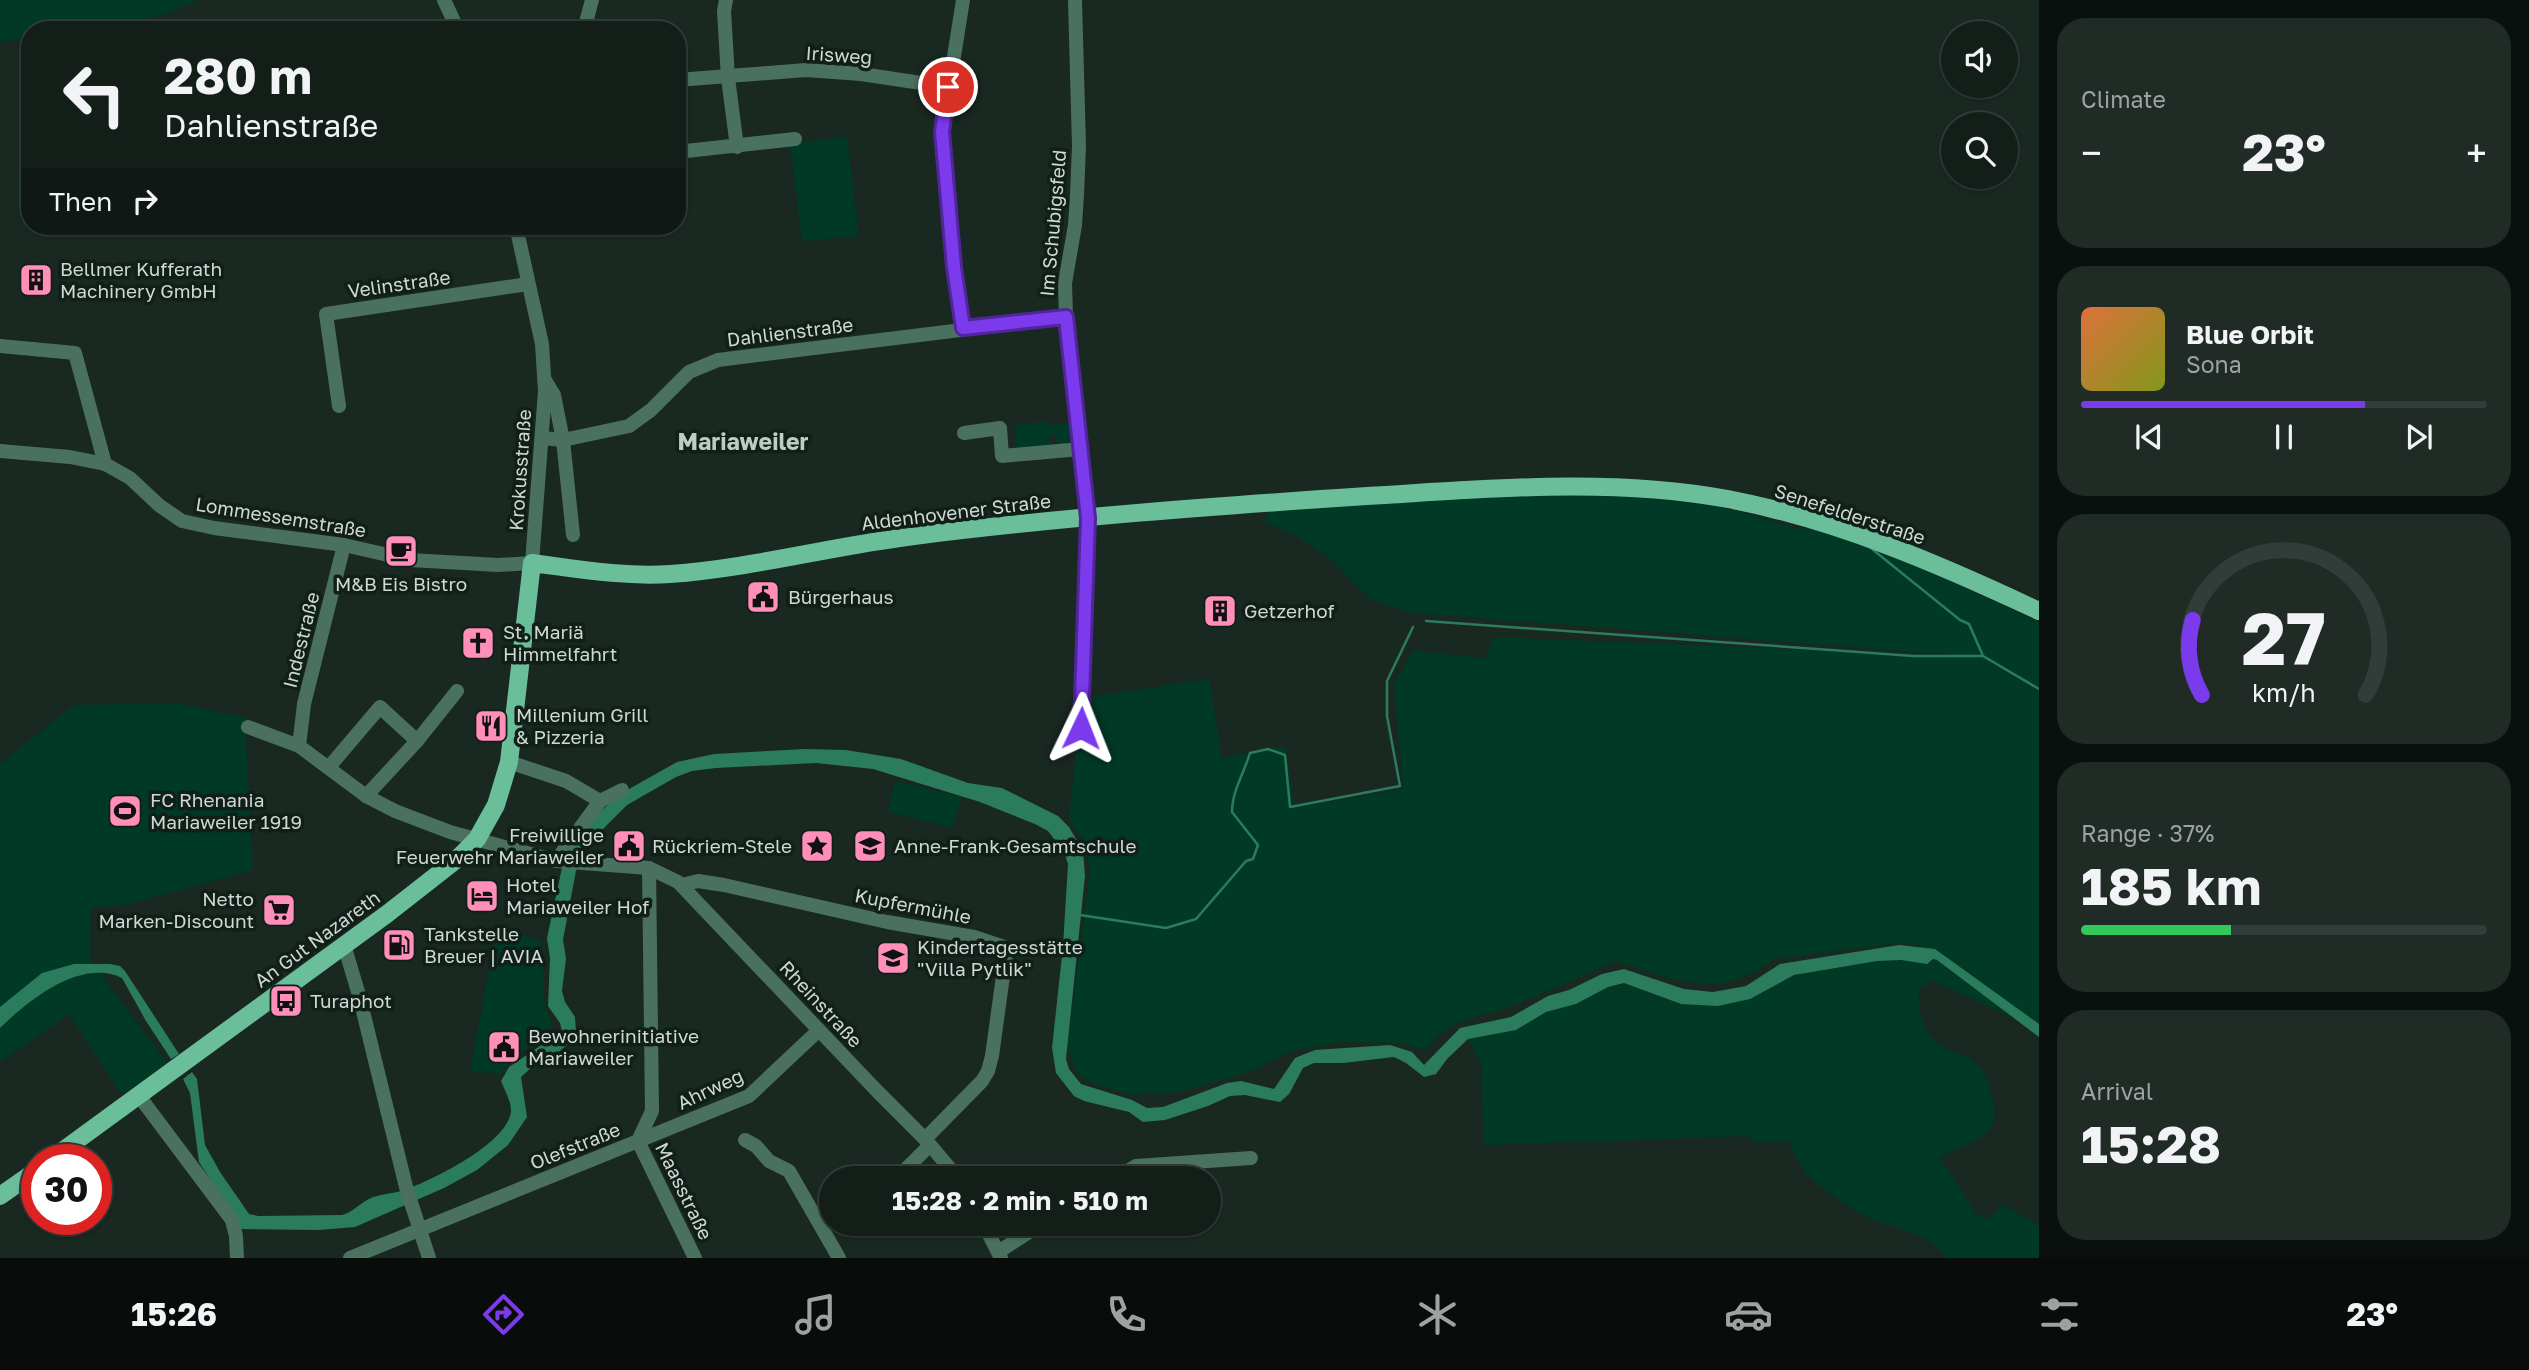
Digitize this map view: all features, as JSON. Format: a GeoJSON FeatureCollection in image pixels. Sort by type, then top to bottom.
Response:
{"type":"FeatureCollection","features":[{"type":"Feature","properties":{"kind":"main road","name":"Aldenhovener Straße"},"geometry":{"type":"LineString","coordinates":[[532,563],[594,571],[671,574],[912,536],[1088,518],[1470,489],[1597,485]]}},
{"type":"Feature","properties":{"kind":"main road","name":"Senefelderstraße"},"geometry":{"type":"LineString","coordinates":[[1597,485],[1655,489],[1726,499],[1803,516],[1928,561],[2039,611]]}},
{"type":"Feature","properties":{"kind":"main road","name":"An Gut Nazareth"},"geometry":{"type":"LineString","coordinates":[[72,1144],[344,945],[456,860],[477,839],[496,805],[509,762],[532,563]]}},
{"type":"Feature","properties":{"kind":"main road"},"geometry":{"type":"LineString","coordinates":[[0,1196],[21,1181]]}},
{"type":"Feature","properties":{"kind":"street"},"geometry":{"type":"LineString","coordinates":[[444,0],[453,21]]}},
{"type":"Feature","properties":{"kind":"street"},"geometry":{"type":"LineString","coordinates":[[586,21],[592,0]]}},
{"type":"Feature","properties":{"kind":"street"},"geometry":{"type":"LineString","coordinates":[[726,0],[724,11],[728,78],[737,147]]}},
{"type":"Feature","properties":{"kind":"street"},"geometry":{"type":"LineString","coordinates":[[963,0],[942,132],[954,267],[963,328]]}},
{"type":"Feature","properties":{"kind":"street","name":"Im Schubigsfeld"},"geometry":{"type":"LineString","coordinates":[[1075,0],[1077,195],[1072,246],[1066,270],[1066,317],[1088,518],[1081,728]]}},
{"type":"Feature","properties":{"kind":"street","name":"Irisweg"},"geometry":{"type":"LineString","coordinates":[[686,79],[709,76],[728,78],[806,70],[861,74],[948,87]]}},
{"type":"Feature","properties":{"kind":"street"},"geometry":{"type":"LineString","coordinates":[[686,151],[795,139]]}},
{"type":"Feature","properties":{"kind":"street","name":"Krokusstraße"},"geometry":{"type":"LineString","coordinates":[[518,235],[542,344],[544,379],[532,563]]}},
{"type":"Feature","properties":{"kind":"street","name":"Velinstraße"},"geometry":{"type":"LineString","coordinates":[[339,406],[326,314],[528,284]]}},
{"type":"Feature","properties":{"kind":"street","name":"Dahlienstraße"},"geometry":{"type":"LineString","coordinates":[[542,438],[563,440],[629,426],[651,410],[690,372],[718,360],[1066,317]]}},
{"type":"Feature","properties":{"kind":"street"},"geometry":{"type":"LineString","coordinates":[[0,346],[75,353],[105,464]]}},
{"type":"Feature","properties":{"kind":"street","name":"Krokusstraße"},"geometry":{"type":"LineString","coordinates":[[544,379],[554,395],[563,440],[573,535]]}},
{"type":"Feature","properties":{"kind":"street"},"geometry":{"type":"LineString","coordinates":[[964,433],[1000,428],[1002,456],[1081,449]]}},
{"type":"Feature","properties":{"kind":"street","name":"Lommessemstraße"},"geometry":{"type":"LineString","coordinates":[[0,451],[70,457],[105,464],[130,478],[160,506],[182,521],[214,528],[345,545],[410,561],[498,565],[532,563]]}},
{"type":"Feature","properties":{"kind":"street","name":"Indestraße"},"geometry":{"type":"LineString","coordinates":[[299,746],[304,704],[345,545]]}},
{"type":"Feature","properties":{"kind":"street"},"geometry":{"type":"LineString","coordinates":[[366,796],[417,741],[457,691]]}},
{"type":"Feature","properties":{"kind":"street"},"geometry":{"type":"LineString","coordinates":[[329,767],[380,707],[417,741]]}},
{"type":"Feature","properties":{"kind":"street"},"geometry":{"type":"LineString","coordinates":[[248,727],[299,746],[366,796],[395,811],[477,839],[559,861],[649,868]]}},
{"type":"Feature","properties":{"kind":"street"},"geometry":{"type":"LineString","coordinates":[[509,762],[565,781],[600,801]]}},
{"type":"Feature","properties":{"kind":"street"},"geometry":{"type":"LineString","coordinates":[[559,861],[600,801],[622,790]]}},
{"type":"Feature","properties":{"kind":"street","name":"Rheinstraße"},"geometry":{"type":"LineString","coordinates":[[649,868],[682,885],[948,1166]]}},
{"type":"Feature","properties":{"kind":"street","name":"Olefstraße"},"geometry":{"type":"LineString","coordinates":[[350,1258],[638,1141],[652,1111],[649,868]]}},
{"type":"Feature","properties":{"kind":"street","name":"Kupfermühle"},"geometry":{"type":"LineString","coordinates":[[682,885],[698,881],[724,884],[887,922],[974,937],[1004,947],[1006,954],[988,1071],[928,1142]]}},
{"type":"Feature","properties":{"kind":"street"},"geometry":{"type":"LineString","coordinates":[[344,945],[359,995],[405,1187],[429,1258]]}},
{"type":"Feature","properties":{"kind":"street","name":"Ahrweg"},"geometry":{"type":"LineString","coordinates":[[638,1141],[749,1096],[819,1030]]}},
{"type":"Feature","properties":{"kind":"street"},"geometry":{"type":"LineString","coordinates":[[139,1096],[232,1220],[237,1258]]}},
{"type":"Feature","properties":{"kind":"street"},"geometry":{"type":"LineString","coordinates":[[745,1140],[756,1146],[769,1161],[789,1171],[819,1213]]}},
{"type":"Feature","properties":{"kind":"street","name":"Maasstraße"},"geometry":{"type":"LineString","coordinates":[[638,1141],[695,1258]]}},
{"type":"Feature","properties":{"kind":"street"},"geometry":{"type":"LineString","coordinates":[[907,1166],[928,1142]]}},
{"type":"Feature","properties":{"kind":"street"},"geometry":{"type":"LineString","coordinates":[[1136,1166],[1251,1158]]}},
{"type":"Feature","properties":{"kind":"street"},"geometry":{"type":"LineString","coordinates":[[831,1236],[839,1258]]}},
{"type":"Feature","properties":{"kind":"street"},"geometry":{"type":"LineString","coordinates":[[990,1236],[999,1255],[1025,1236]]}},
{"type":"Feature","properties":{"kind":"shaded area"},"geometry":{"type":"Polygon","coordinates":[[[0,0],[198,0],[160,16],[130,21],[21,21],[21,38],[0,42],[0,0]]]}},
{"type":"Feature","properties":{"kind":"shaded area"},"geometry":{"type":"Polygon","coordinates":[[[847,137],[859,236],[802,241],[790,143],[847,137]]]}},
{"type":"Feature","properties":{"kind":"shaded area"},"geometry":{"type":"Polygon","coordinates":[[[1047,421],[1048,425],[1070,423],[1072,436],[1067,443],[1057,444],[1056,435],[1049,436],[1050,445],[1017,446],[1014,425],[1047,421]]]}},
{"type":"Feature","properties":{"kind":"shaded area"},"geometry":{"type":"Polygon","coordinates":[[[1588,492],[1715,505],[1803,530],[1807,526],[1891,554],[2039,622],[2039,1024],[1918,945],[1898,943],[1775,959],[1751,974],[1727,983],[1705,984],[1671,979],[1615,961],[1527,1000],[1456,1024],[1424,1051],[1401,1043],[1340,1042],[1291,1051],[1245,1074],[1180,1092],[1133,1095],[1094,1084],[1079,1075],[1067,1048],[1090,871],[1086,844],[1069,821],[1078,699],[1209,679],[1222,758],[1285,746],[1294,808],[1403,789],[1394,683],[1413,651],[1487,658],[1492,637],[1967,656],[1413,613],[1371,600],[1328,556],[1294,535],[1265,522],[1265,515],[1270,510],[1477,496],[1588,492]]]}},
{"type":"Feature","properties":{"kind":"shaded area","name":"FC Rhenania Mariaweiler 1919"},"geometry":{"type":"Polygon","coordinates":[[[178,703],[250,719],[246,737],[253,870],[129,904],[91,908],[90,960],[167,1063],[122,1095],[69,1014],[0,1062],[0,764],[74,705],[178,703]]]}},
{"type":"Feature","properties":{"kind":"shaded area"},"geometry":{"type":"Polygon","coordinates":[[[805,749],[846,750],[901,759],[968,783],[1002,788],[1058,816],[1069,827],[1083,851],[1085,876],[1066,1059],[1069,1069],[1081,1084],[1132,1100],[1147,1108],[1163,1107],[1227,1083],[1241,1081],[1274,1089],[1295,1058],[1315,1050],[1390,1045],[1412,1052],[1424,1065],[1460,1028],[1511,1017],[1548,996],[1569,990],[1602,974],[1624,969],[1684,989],[1713,992],[1746,986],[1780,964],[1899,945],[1935,949],[2039,1024],[2039,1037],[1933,959],[1927,964],[1901,960],[1877,961],[1794,975],[1750,999],[1718,1006],[1681,1004],[1624,983],[1608,987],[1576,1004],[1546,1012],[1516,1030],[1468,1039],[1436,1074],[1424,1077],[1394,1057],[1343,1063],[1314,1063],[1303,1068],[1289,1094],[1280,1102],[1245,1095],[1230,1096],[1165,1120],[1143,1122],[1129,1112],[1074,1096],[1056,1073],[1052,1048],[1063,946],[1068,864],[1064,852],[1048,831],[980,802],[873,769],[816,763],[716,768],[692,771],[676,777],[627,805],[588,844],[578,860],[563,940],[566,958],[562,991],[565,1002],[575,1017],[576,1034],[572,1041],[555,1055],[531,1068],[521,1077],[527,1117],[508,1145],[477,1170],[444,1188],[355,1227],[319,1230],[241,1229],[199,1162],[190,1093],[183,1079],[192,1072],[197,1079],[205,1145],[249,1214],[342,1215],[373,1197],[401,1191],[447,1170],[482,1148],[507,1124],[511,1107],[501,1081],[509,1067],[562,1031],[560,1023],[548,1006],[550,958],[547,938],[566,849],[603,809],[622,793],[677,762],[714,754],[805,749]]]}},
{"type":"Feature","properties":{"kind":"shaded area"},"geometry":{"type":"Polygon","coordinates":[[[895,781],[961,797],[953,828],[888,812],[895,781]]]}},
{"type":"Feature","properties":{"kind":"shaded area"},"geometry":{"type":"Polygon","coordinates":[[[497,927],[540,941],[550,1034],[517,1056],[501,1073],[470,1072],[497,927]]]}},
{"type":"Feature","properties":{"kind":"shaded area"},"geometry":{"type":"Polygon","coordinates":[[[1937,959],[2014,1018],[1931,980],[1919,990],[1920,1014],[1926,1031],[1939,1044],[1981,1068],[1990,1087],[1994,1107],[1994,1120],[1987,1132],[1977,1140],[1940,1158],[1978,1216],[1988,1219],[2002,1205],[2039,1225],[2039,1258],[1947,1258],[1929,1241],[1863,1215],[1833,1196],[1806,1173],[1788,1140],[1756,1143],[1747,1136],[1484,1145],[1481,1063],[1468,1039],[1516,1030],[1546,1012],[1576,1004],[1608,987],[1624,983],[1680,1004],[1773,985],[1794,975],[1877,961],[1937,959]]]}},
{"type":"Feature","properties":{"kind":"shaded area"},"geometry":{"type":"Polygon","coordinates":[[[74,964],[120,966],[179,1054],[171,1059],[122,978],[106,973],[72,978],[56,985],[25,1006],[0,1028],[0,1007],[42,973],[74,964]]]}},
{"type":"Feature","properties":{"kind":"waterway"},"geometry":{"type":"LineString","coordinates":[[1872,549],[1960,620],[1969,624],[1983,656],[2039,689]]}},
{"type":"Feature","properties":{"kind":"waterway"},"geometry":{"type":"LineString","coordinates":[[1426,621],[1913,656],[1983,656]]}},
{"type":"Feature","properties":{"kind":"waterway"},"geometry":{"type":"LineString","coordinates":[[1080,915],[1166,928],[1196,919],[1246,861],[1253,859],[1258,845],[1232,812],[1236,789],[1250,753],[1268,749],[1285,755],[1290,807],[1400,786],[1387,716],[1387,681],[1413,627]]}},
{"type":"Feature","properties":{"kind":"place","name":"Bellmer Kufferath Machinery GmbH"},"geometry":{"type":"Point","coordinates":[36,280]}},
{"type":"Feature","properties":{"kind":"place","name":"M&B Eis Bistro"},"geometry":{"type":"Point","coordinates":[401,551]}},
{"type":"Feature","properties":{"kind":"place","name":"Bürgerhaus"},"geometry":{"type":"Point","coordinates":[763,597]}},
{"type":"Feature","properties":{"kind":"place","name":"Getzerhof"},"geometry":{"type":"Point","coordinates":[1220,611]}},
{"type":"Feature","properties":{"kind":"place","name":"St. Mariä Himmelfahrt"},"geometry":{"type":"Point","coordinates":[478,643]}},
{"type":"Feature","properties":{"kind":"place","name":"Millenium Grill & Pizzeria"},"geometry":{"type":"Point","coordinates":[491,726]}},
{"type":"Feature","properties":{"kind":"place","name":"FC Rhenania Mariaweiler 1919"},"geometry":{"type":"Point","coordinates":[125,811]}},
{"type":"Feature","properties":{"kind":"place","name":"Freiwillige Feuerwehr Mariaweiler"},"geometry":{"type":"Point","coordinates":[629,846]}},
{"type":"Feature","properties":{"kind":"place","name":"Rückriem-Stele"},"geometry":{"type":"Point","coordinates":[817,846]}},
{"type":"Feature","properties":{"kind":"place","name":"Anne-Frank-Gesamtschule"},"geometry":{"type":"Point","coordinates":[870,846]}},
{"type":"Feature","properties":{"kind":"place","name":"Hotel Mariaweiler Hof"},"geometry":{"type":"Point","coordinates":[482,896]}},
{"type":"Feature","properties":{"kind":"place","name":"Netto Marken-Discount"},"geometry":{"type":"Point","coordinates":[279,910]}},
{"type":"Feature","properties":{"kind":"place","name":"Tankstelle Breuer | AVIA"},"geometry":{"type":"Point","coordinates":[399,945]}},
{"type":"Feature","properties":{"kind":"place","name":"Kindertagesstätte \"Villa Pytlik\""},"geometry":{"type":"Point","coordinates":[893,958]}},
{"type":"Feature","properties":{"kind":"place","name":"Turaphot"},"geometry":{"type":"Point","coordinates":[286,1001]}},
{"type":"Feature","properties":{"kind":"place","name":"Bewohnerinitiative Mariaweiler"},"geometry":{"type":"Point","coordinates":[504,1047]}},
{"type":"Feature","properties":{"kind":"district","name":"Mariaweiler"},"geometry":{"type":"Point","coordinates":[743,442]}},
{"type":"Feature","properties":{"kind":"route"},"geometry":{"type":"LineString","coordinates":[[948,87],[942,132],[954,267],[963,328],[1066,317],[1088,518],[1081,728]]}}]}
